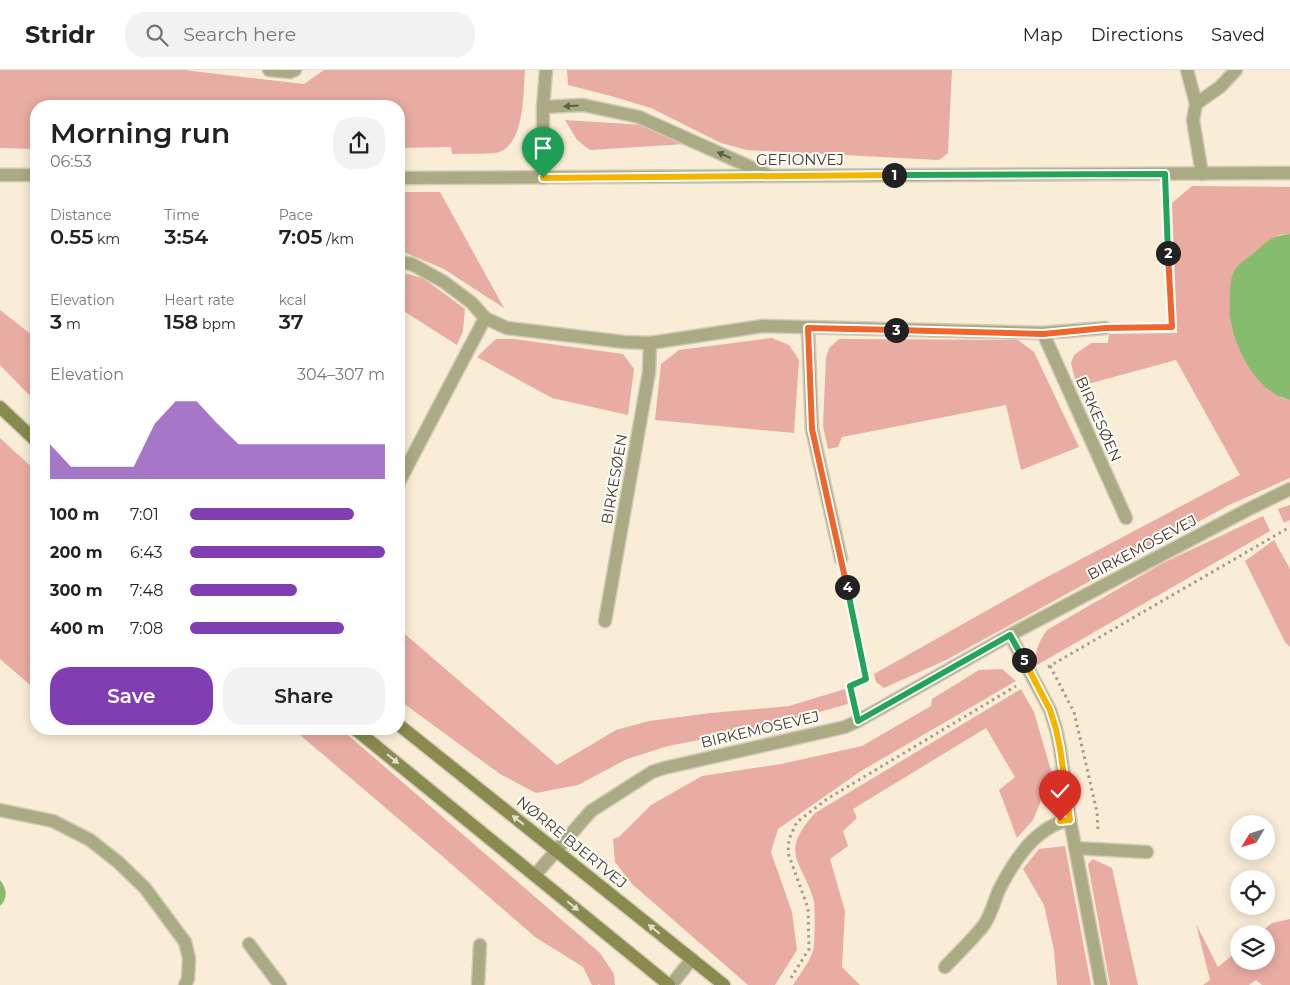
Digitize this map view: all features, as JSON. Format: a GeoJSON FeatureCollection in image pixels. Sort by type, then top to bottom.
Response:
{"type":"FeatureCollection","features":[{"type":"Feature","properties":{"kind":"main road"},"geometry":{"type":"LineString","coordinates":[[0,407],[30,435]]}},
{"type":"Feature","properties":{"kind":"main road","name":"NØRRE BJERTVEJ"},"geometry":{"type":"LineString","coordinates":[[405,730],[724,985]]}},
{"type":"Feature","properties":{"kind":"main road"},"geometry":{"type":"LineString","coordinates":[[362,735],[670,985]]}},
{"type":"Feature","properties":{"kind":"street"},"geometry":{"type":"LineString","coordinates":[[269,70],[290,72],[295,70]]}},
{"type":"Feature","properties":{"kind":"street"},"geometry":{"type":"LineString","coordinates":[[543,178],[543,107],[546,70]]}},
{"type":"Feature","properties":{"kind":"street"},"geometry":{"type":"LineString","coordinates":[[1187,70],[1196,104],[1194,120],[1202,174]]}},
{"type":"Feature","properties":{"kind":"street"},"geometry":{"type":"LineString","coordinates":[[1196,104],[1220,87],[1236,70]]}},
{"type":"Feature","properties":{"kind":"street"},"geometry":{"type":"LineString","coordinates":[[543,107],[583,105],[639,117],[768,175]]}},
{"type":"Feature","properties":{"kind":"street","name":"GEFIONVEJ"},"geometry":{"type":"LineString","coordinates":[[405,178],[1290,173]]}},
{"type":"Feature","properties":{"kind":"street"},"geometry":{"type":"LineString","coordinates":[[0,175],[30,175]]}},
{"type":"Feature","properties":{"kind":"street"},"geometry":{"type":"LineString","coordinates":[[405,263],[412,264],[444,282],[472,303],[485,318],[508,328],[624,342],[650,342],[763,326],[1043,334],[1105,328]]}},
{"type":"Feature","properties":{"kind":"street"},"geometry":{"type":"LineString","coordinates":[[405,471],[485,318]]}},
{"type":"Feature","properties":{"kind":"street"},"geometry":{"type":"LineString","coordinates":[[808,328],[812,429],[841,559]]}},
{"type":"Feature","properties":{"kind":"street","name":"BIRKESØEN"},"geometry":{"type":"LineString","coordinates":[[1043,334],[1126,518]]}},
{"type":"Feature","properties":{"kind":"street","name":"BIRKESØEN"},"geometry":{"type":"LineString","coordinates":[[605,621],[649,372],[650,342]]}},
{"type":"Feature","properties":{"kind":"street","name":"BIRKEMOSEVEJ"},"geometry":{"type":"LineString","coordinates":[[535,875],[591,811],[652,772],[845,727],[1010,635],[1290,489]]}},
{"type":"Feature","properties":{"kind":"street"},"geometry":{"type":"LineString","coordinates":[[1010,635],[1050,710],[1056,729],[1070,820],[1101,985]]}},
{"type":"Feature","properties":{"kind":"street"},"geometry":{"type":"LineString","coordinates":[[0,810],[53,821],[90,840],[118,862],[145,888],[185,942],[189,958],[188,979],[185,985]]}},
{"type":"Feature","properties":{"kind":"street"},"geometry":{"type":"LineString","coordinates":[[945,967],[985,924],[999,890],[1020,855],[1042,833],[1060,821],[1070,820]]}},
{"type":"Feature","properties":{"kind":"street"},"geometry":{"type":"LineString","coordinates":[[1075,848],[1147,852]]}},
{"type":"Feature","properties":{"kind":"street"},"geometry":{"type":"LineString","coordinates":[[249,944],[280,985]]}},
{"type":"Feature","properties":{"kind":"street"},"geometry":{"type":"LineString","coordinates":[[478,985],[480,946]]}},
{"type":"Feature","properties":{"kind":"street"},"geometry":{"type":"LineString","coordinates":[[670,985],[692,960]]}},
{"type":"Feature","properties":{"kind":"path"},"geometry":{"type":"LineString","coordinates":[[1105,328],[1172,327],[1165,174]]}},
{"type":"Feature","properties":{"kind":"path"},"geometry":{"type":"LineString","coordinates":[[791,978],[809,949],[808,908],[788,853],[789,839],[797,822],[827,799],[1050,665],[1290,527]]}},
{"type":"Feature","properties":{"kind":"path"},"geometry":{"type":"LineString","coordinates":[[841,559],[866,679],[850,686],[858,721]]}},
{"type":"Feature","properties":{"kind":"path"},"geometry":{"type":"LineString","coordinates":[[1050,665],[1074,712],[1097,812],[1099,849]]}},
{"type":"Feature","properties":{"kind":"shaded area"},"geometry":{"type":"Polygon","coordinates":[[[0,70],[184,70],[304,84],[324,70],[525,70],[523,104],[518,128],[514,139],[508,147],[495,153],[452,154],[451,147],[405,148],[405,100],[30,100],[30,149],[0,148],[0,70]]]}},
{"type":"Feature","properties":{"kind":"shaded area"},"geometry":{"type":"Polygon","coordinates":[[[567,70],[952,70],[948,153],[939,160],[747,150],[721,143],[651,108],[568,85],[567,70]]]}},
{"type":"Feature","properties":{"kind":"shaded area"},"geometry":{"type":"Polygon","coordinates":[[[565,120],[643,125],[686,144],[590,150],[577,140],[565,120]]]}},
{"type":"Feature","properties":{"kind":"shaded area"},"geometry":{"type":"Polygon","coordinates":[[[1192,186],[1290,187],[1290,234],[1279,235],[1281,398],[1290,400],[1290,478],[1229,505],[946,660],[884,688],[876,682],[874,674],[1032,585],[1240,475],[1176,360],[1077,387],[1071,363],[1074,355],[1091,343],[1108,343],[1109,334],[1177,333],[1172,203],[1192,186]]]}},
{"type":"Feature","properties":{"kind":"shaded area"},"geometry":{"type":"Polygon","coordinates":[[[405,192],[440,192],[504,308],[444,269],[405,253],[405,192]]]}},
{"type":"Feature","properties":{"kind":"shaded area"},"geometry":{"type":"Polygon","coordinates":[[[1290,234],[1290,400],[1267,388],[1257,379],[1242,355],[1230,317],[1230,288],[1234,271],[1243,261],[1270,240],[1290,234]]]}},
{"type":"Feature","properties":{"kind":"shaded area"},"geometry":{"type":"Polygon","coordinates":[[[405,274],[423,278],[465,309],[463,331],[457,345],[405,312],[405,274]]]}},
{"type":"Feature","properties":{"kind":"shaded area"},"geometry":{"type":"Polygon","coordinates":[[[0,310],[30,333],[30,396],[0,365],[0,310]]]}},
{"type":"Feature","properties":{"kind":"shaded area"},"geometry":{"type":"Polygon","coordinates":[[[772,338],[789,345],[799,360],[794,433],[655,420],[661,364],[679,350],[772,338]]]}},
{"type":"Feature","properties":{"kind":"shaded area"},"geometry":{"type":"Polygon","coordinates":[[[496,339],[514,339],[623,354],[634,369],[628,415],[552,398],[477,357],[496,339]]]}},
{"type":"Feature","properties":{"kind":"shaded area"},"geometry":{"type":"Polygon","coordinates":[[[839,339],[1018,340],[1034,352],[1079,447],[1021,470],[1006,405],[842,437],[838,447],[828,449],[823,426],[826,358],[829,348],[839,339]]]}},
{"type":"Feature","properties":{"kind":"shaded area"},"geometry":{"type":"Polygon","coordinates":[[[0,438],[30,466],[30,685],[0,659],[0,438]]]}},
{"type":"Feature","properties":{"kind":"shaded area"},"geometry":{"type":"Polygon","coordinates":[[[1290,505],[1290,520],[1284,523],[1278,509],[1290,505]]]}},
{"type":"Feature","properties":{"kind":"shaded area"},"geometry":{"type":"Polygon","coordinates":[[[1263,516],[1270,531],[1037,665],[1036,655],[1038,646],[1047,630],[1163,563],[1263,516]]]}},
{"type":"Feature","properties":{"kind":"shaded area"},"geometry":{"type":"Polygon","coordinates":[[[1274,540],[1290,569],[1290,647],[1285,642],[1245,561],[1274,540]]]}},
{"type":"Feature","properties":{"kind":"shaded area"},"geometry":{"type":"Polygon","coordinates":[[[405,634],[557,765],[616,730],[649,721],[789,706],[845,689],[848,704],[761,728],[668,746],[627,759],[578,785],[536,793],[500,774],[405,704],[405,634]]]}},
{"type":"Feature","properties":{"kind":"shaded area"},"geometry":{"type":"Polygon","coordinates":[[[1002,669],[1016,681],[861,771],[778,829],[771,852],[792,912],[797,950],[775,985],[748,985],[632,884],[615,862],[613,839],[619,837],[651,805],[702,776],[781,764],[862,746],[931,706],[932,699],[979,670],[1002,669]]]}},
{"type":"Feature","properties":{"kind":"shaded area"},"geometry":{"type":"Polygon","coordinates":[[[1021,689],[1034,712],[1052,774],[1033,820],[1017,838],[999,790],[1015,777],[986,728],[853,809],[857,818],[843,831],[848,846],[830,859],[845,911],[842,967],[860,985],[793,985],[813,951],[814,942],[814,901],[799,866],[795,848],[804,827],[815,813],[1021,689]]]}},
{"type":"Feature","properties":{"kind":"shaded area"},"geometry":{"type":"Polygon","coordinates":[[[300,735],[348,735],[600,953],[614,974],[615,985],[599,985],[601,982],[598,985],[592,985],[583,967],[535,937],[300,735]]]}},
{"type":"Feature","properties":{"kind":"shaded area"},"geometry":{"type":"Polygon","coordinates":[[[1065,846],[1091,985],[1057,985],[1054,950],[1044,905],[1023,869],[1039,849],[1065,846]]]}},
{"type":"Feature","properties":{"kind":"shaded area"},"geometry":{"type":"Polygon","coordinates":[[[1093,859],[1112,868],[1138,985],[1110,985],[1088,864],[1093,859]]]}},
{"type":"Feature","properties":{"kind":"shaded area"},"geometry":{"type":"Polygon","coordinates":[[[0,880],[6,893],[0,906],[0,880]]]}},
{"type":"Feature","properties":{"kind":"shaded area"},"geometry":{"type":"Polygon","coordinates":[[[1290,919],[1290,985],[1262,985],[1256,980],[1249,985],[1203,985],[1210,980],[1196,924],[1218,967],[1230,957],[1230,970],[1275,970],[1275,925],[1270,925],[1290,919]]]}},
{"type":"Feature","properties":{"kind":"route"},"geometry":{"type":"LineString","coordinates":[[543,178],[768,175],[1165,174],[1172,327],[1105,328],[1043,334],[808,328],[812,429],[866,679],[850,686],[858,721],[1010,635],[1050,710],[1056,729],[1070,820],[1060,821]]}}]}
